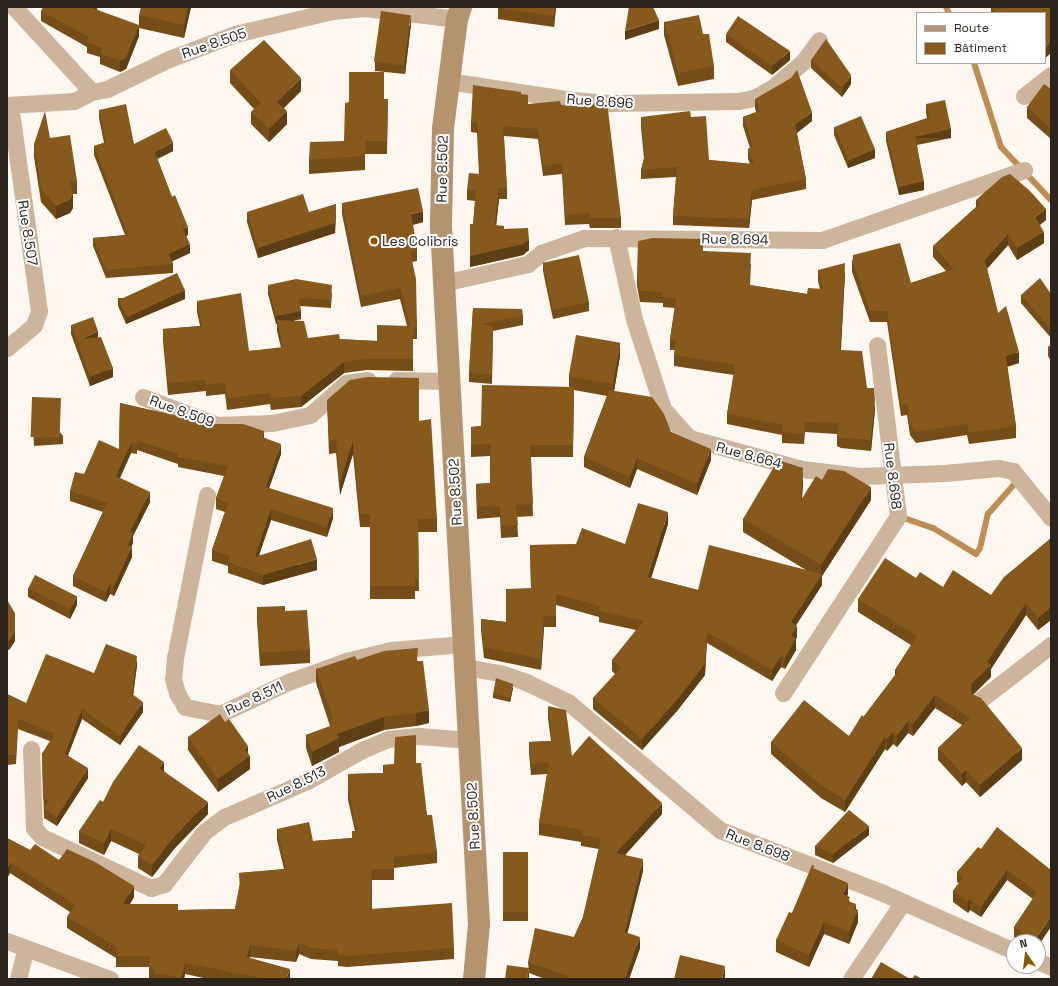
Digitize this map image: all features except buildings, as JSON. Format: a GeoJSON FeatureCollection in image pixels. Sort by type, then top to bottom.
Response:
{"type":"FeatureCollection","features":[{"type":"Feature","properties":{"kind":"main road","name":"Rue 8.502"},"geometry":{"type":"LineString","coordinates":[[459,13],[448,81],[442,168],[443,283],[479,924],[474,979]]}},
{"type":"Feature","properties":{"kind":"street"},"geometry":{"type":"LineString","coordinates":[[14,7],[92,92]]}},
{"type":"Feature","properties":{"kind":"street","name":"Rue 8.505"},"geometry":{"type":"LineString","coordinates":[[9,105],[74,100],[92,92],[107,89],[169,59],[236,34],[332,9],[365,8],[459,13]]}},
{"type":"Feature","properties":{"kind":"street","name":"Rue 8.696"},"geometry":{"type":"LineString","coordinates":[[448,81],[573,100],[706,103],[754,98],[772,88],[803,62],[819,40]]}},
{"type":"Feature","properties":{"kind":"street"},"geometry":{"type":"LineString","coordinates":[[1024,96],[1051,75]]}},
{"type":"Feature","properties":{"kind":"street","name":"Rue 8.507"},"geometry":{"type":"LineString","coordinates":[[7,348],[34,325],[39,311],[9,105]]}},
{"type":"Feature","properties":{"kind":"street","name":"Rue 8.694"},"geometry":{"type":"LineString","coordinates":[[443,283],[528,264],[541,253],[584,238],[616,237],[822,240],[1024,170]]}},
{"type":"Feature","properties":{"kind":"street","name":"Rue 8.664"},"geometry":{"type":"LineString","coordinates":[[616,237],[634,319],[663,409],[679,430],[689,438],[802,469],[860,476],[945,474],[998,468],[1013,471],[1051,518]]}},
{"type":"Feature","properties":{"kind":"street","name":"Rue 8.698"},"geometry":{"type":"LineString","coordinates":[[783,693],[898,516],[877,345]]}},
{"type":"Feature","properties":{"kind":"street","name":"Rue 8.509"},"geometry":{"type":"LineString","coordinates":[[143,396],[217,425],[264,423],[310,415],[346,383],[367,380],[448,381]]}},
{"type":"Feature","properties":{"kind":"street","name":"Rue 8.511"},"geometry":{"type":"LineString","coordinates":[[207,496],[175,658],[173,679],[177,693],[186,707],[220,714],[288,682],[346,661],[391,650],[464,644]]}},
{"type":"Feature","properties":{"kind":"street"},"geometry":{"type":"LineString","coordinates":[[980,700],[1051,645]]}},
{"type":"Feature","properties":{"kind":"street","name":"Rue 8.698"},"geometry":{"type":"LineString","coordinates":[[465,667],[519,680],[568,702],[720,830],[903,902],[1006,947]]}},
{"type":"Feature","properties":{"kind":"street","name":"Rue 8.513"},"geometry":{"type":"LineString","coordinates":[[31,749],[34,828],[42,837],[151,888],[164,884],[204,832],[224,817],[307,781],[362,750],[388,739],[419,736],[469,740]]}},
{"type":"Feature","properties":{"kind":"street"},"geometry":{"type":"LineString","coordinates":[[851,979],[903,902]]}},
{"type":"Feature","properties":{"kind":"street"},"geometry":{"type":"LineString","coordinates":[[7,941],[110,979]]}},
{"type":"Feature","properties":{"kind":"street"},"geometry":{"type":"LineString","coordinates":[[18,979],[26,948]]}},
{"type":"Feature","properties":{"kind":"waterway"},"geometry":{"type":"LineString","coordinates":[[946,7],[948,12]]}},
{"type":"Feature","properties":{"kind":"waterway"},"geometry":{"type":"LineString","coordinates":[[974,64],[1001,147],[1051,200]]}},
{"type":"Feature","properties":{"kind":"waterway"},"geometry":{"type":"LineString","coordinates":[[898,516],[933,528],[976,554],[980,548],[988,514],[1018,480]]}},
{"type":"Feature","properties":{"kind":"place","name":"Les Colibris"},"geometry":{"type":"Point","coordinates":[374,241]}}]}
